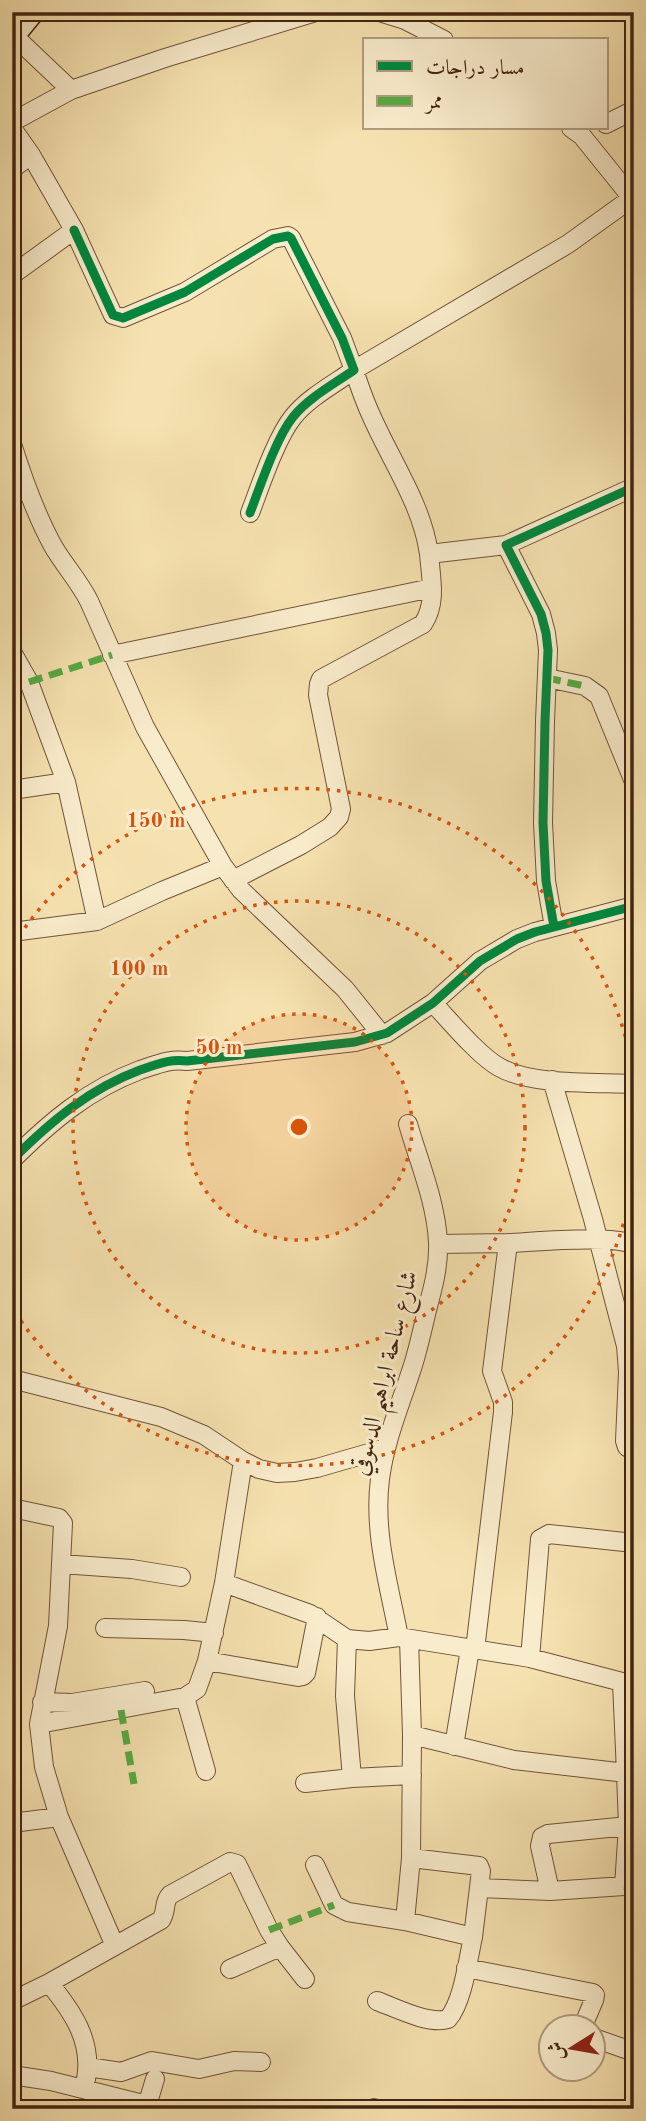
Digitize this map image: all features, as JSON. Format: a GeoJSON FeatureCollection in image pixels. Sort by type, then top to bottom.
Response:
{"type":"FeatureCollection","features":[{"type":"Feature","properties":{"kind":"main road"},"geometry":{"type":"LineString","coordinates":[[12,34],[30,12]]}},
{"type":"Feature","properties":{"kind":"street"},"geometry":{"type":"LineString","coordinates":[[12,122],[71,90],[316,12]]}},
{"type":"Feature","properties":{"kind":"street"},"geometry":{"type":"LineString","coordinates":[[379,12],[405,20],[440,38]]}},
{"type":"Feature","properties":{"kind":"street"},"geometry":{"type":"LineString","coordinates":[[12,34],[71,90]]}},
{"type":"Feature","properties":{"kind":"street"},"geometry":{"type":"LineString","coordinates":[[608,123],[634,110]]}},
{"type":"Feature","properties":{"kind":"street"},"geometry":{"type":"LineString","coordinates":[[12,128],[31,155],[74,230],[113,315],[122,318],[185,292],[273,239],[288,236],[342,338],[371,416],[416,508],[427,539],[432,588],[431,610],[423,624],[329,674],[319,684],[318,695],[341,809],[339,817],[330,827],[301,845],[228,873],[162,891],[97,921],[12,932]]}},
{"type":"Feature","properties":{"kind":"street"},"geometry":{"type":"LineString","coordinates":[[250,513],[279,442],[292,418],[303,407],[354,370],[568,244],[633,200],[577,132]]}},
{"type":"Feature","properties":{"kind":"street"},"geometry":{"type":"LineString","coordinates":[[12,169],[31,155]]}},
{"type":"Feature","properties":{"kind":"street"},"geometry":{"type":"LineString","coordinates":[[12,275],[74,230]]}},
{"type":"Feature","properties":{"kind":"street"},"geometry":{"type":"LineString","coordinates":[[12,444],[35,508],[53,546],[81,585],[145,726],[228,873],[259,907],[345,989],[382,1035]]}},
{"type":"Feature","properties":{"kind":"street"},"geometry":{"type":"LineString","coordinates":[[429,554],[506,545],[634,487]]}},
{"type":"Feature","properties":{"kind":"street"},"geometry":{"type":"LineString","coordinates":[[506,545],[541,614],[546,633],[548,650],[543,824],[546,881],[554,927]]}},
{"type":"Feature","properties":{"kind":"street"},"geometry":{"type":"LineString","coordinates":[[112,655],[432,588]]}},
{"type":"Feature","properties":{"kind":"street"},"geometry":{"type":"LineString","coordinates":[[12,652],[29,682],[66,782],[97,921]]}},
{"type":"Feature","properties":{"kind":"street"},"geometry":{"type":"LineString","coordinates":[[547,678],[585,686],[599,696],[634,782]]}},
{"type":"Feature","properties":{"kind":"street"},"geometry":{"type":"LineString","coordinates":[[12,790],[66,782]]}},
{"type":"Feature","properties":{"kind":"street"},"geometry":{"type":"LineString","coordinates":[[12,1160],[46,1127],[88,1096],[125,1076],[170,1060],[187,1061],[355,1042],[382,1035],[433,1003],[480,961],[517,939],[634,906]]}},
{"type":"Feature","properties":{"kind":"street"},"geometry":{"type":"LineString","coordinates":[[433,1003],[489,1060],[513,1074],[552,1080],[634,1084]]}},
{"type":"Feature","properties":{"kind":"street"},"geometry":{"type":"LineString","coordinates":[[552,1080],[626,1346],[628,1373],[625,1441],[627,1447],[634,1451]]}},
{"type":"Feature","properties":{"kind":"street","name":"شارع ساحة ابراهيم الدسوقي"},"geometry":{"type":"LineString","coordinates":[[405,1922],[411,1858],[412,1735],[404,1638],[380,1542],[378,1510],[386,1448],[415,1360],[436,1275],[438,1244],[434,1213],[408,1124]]}},
{"type":"Feature","properties":{"kind":"street"},"geometry":{"type":"LineString","coordinates":[[438,1244],[598,1240],[627,1241],[634,1245]]}},
{"type":"Feature","properties":{"kind":"street"},"geometry":{"type":"LineString","coordinates":[[454,1746],[473,1650],[503,1412],[503,1402],[492,1371],[508,1243]]}},
{"type":"Feature","properties":{"kind":"street"},"geometry":{"type":"LineString","coordinates":[[12,1379],[162,1417],[204,1435],[243,1461],[277,1473],[317,1468],[386,1448]]}},
{"type":"Feature","properties":{"kind":"street"},"geometry":{"type":"LineString","coordinates":[[39,1724],[185,1697],[197,1689],[214,1633],[243,1461]]}},
{"type":"Feature","properties":{"kind":"street"},"geometry":{"type":"LineString","coordinates":[[12,1508],[62,1520],[58,1626],[39,1724],[44,1767],[59,1817],[115,1946]]}},
{"type":"Feature","properties":{"kind":"street"},"geometry":{"type":"LineString","coordinates":[[530,1658],[542,1536],[549,1534],[634,1543]]}},
{"type":"Feature","properties":{"kind":"street"},"geometry":{"type":"LineString","coordinates":[[61,1564],[132,1569],[181,1577]]}},
{"type":"Feature","properties":{"kind":"street"},"geometry":{"type":"LineString","coordinates":[[224,1583],[317,1617],[347,1639],[369,1641],[404,1638],[530,1658],[628,1682],[628,1826],[624,1886],[550,1891],[479,1888]]}},
{"type":"Feature","properties":{"kind":"street"},"geometry":{"type":"LineString","coordinates":[[207,1661],[303,1676],[306,1673],[317,1617]]}},
{"type":"Feature","properties":{"kind":"street"},"geometry":{"type":"LineString","coordinates":[[106,1628],[214,1633]]}},
{"type":"Feature","properties":{"kind":"street"},"geometry":{"type":"LineString","coordinates":[[347,1639],[345,1696],[352,1778]]}},
{"type":"Feature","properties":{"kind":"street"},"geometry":{"type":"LineString","coordinates":[[42,1702],[72,1703],[145,1690]]}},
{"type":"Feature","properties":{"kind":"street"},"geometry":{"type":"LineString","coordinates":[[185,1697],[206,1772]]}},
{"type":"Feature","properties":{"kind":"street"},"geometry":{"type":"LineString","coordinates":[[412,1735],[538,1764],[626,1773]]}},
{"type":"Feature","properties":{"kind":"street"},"geometry":{"type":"LineString","coordinates":[[305,1783],[412,1775]]}},
{"type":"Feature","properties":{"kind":"street"},"geometry":{"type":"LineString","coordinates":[[12,1823],[59,1817]]}},
{"type":"Feature","properties":{"kind":"street"},"geometry":{"type":"LineString","coordinates":[[550,1891],[540,1846],[542,1837],[548,1834],[628,1826]]}},
{"type":"Feature","properties":{"kind":"street"},"geometry":{"type":"LineString","coordinates":[[377,2001],[426,2019],[445,2021],[452,2014],[466,1968],[473,1937],[481,1871],[478,1865],[411,1858]]}},
{"type":"Feature","properties":{"kind":"street"},"geometry":{"type":"LineString","coordinates":[[12,2001],[161,1920],[170,1895],[230,1862],[234,1862],[238,1867],[269,1930],[305,1979]]}},
{"type":"Feature","properties":{"kind":"street"},"geometry":{"type":"LineString","coordinates":[[315,1865],[334,1906],[348,1912],[473,1937]]}},
{"type":"Feature","properties":{"kind":"street"},"geometry":{"type":"LineString","coordinates":[[230,1969],[280,1947]]}},
{"type":"Feature","properties":{"kind":"street"},"geometry":{"type":"LineString","coordinates":[[466,1968],[593,1993],[594,2000],[589,2012]]}},
{"type":"Feature","properties":{"kind":"street"},"geometry":{"type":"LineString","coordinates":[[49,1983],[62,1999],[83,2035],[88,2067],[83,2089]]}},
{"type":"Feature","properties":{"kind":"street"},"geometry":{"type":"LineString","coordinates":[[608,2043],[634,2052]]}},
{"type":"Feature","properties":{"kind":"street"},"geometry":{"type":"LineString","coordinates":[[88,2067],[121,2072],[152,2061],[190,2069],[208,2068],[234,2061],[261,2062]]}},
{"type":"Feature","properties":{"kind":"street"},"geometry":{"type":"LineString","coordinates":[[12,2075],[51,2081],[146,2107],[155,2079]]}},
{"type":"Feature","properties":{"kind":"marked path"},"geometry":{"type":"LineString","coordinates":[[29,682],[112,655]]}},
{"type":"Feature","properties":{"kind":"marked path"},"geometry":{"type":"LineString","coordinates":[[547,678],[585,686]]}},
{"type":"Feature","properties":{"kind":"marked path"},"geometry":{"type":"LineString","coordinates":[[121,1710],[134,1784]]}},
{"type":"Feature","properties":{"kind":"marked path"},"geometry":{"type":"LineString","coordinates":[[624,1886],[634,1887]]}},
{"type":"Feature","properties":{"kind":"marked path"},"geometry":{"type":"LineString","coordinates":[[269,1930],[334,1905]]}},
{"type":"Feature","properties":{"kind":"cycle path"},"geometry":{"type":"LineString","coordinates":[[74,230],[113,315],[123,318],[185,292],[273,239],[288,236],[291,238],[342,338],[354,370],[314,397],[293,417],[275,450],[250,513]]}},
{"type":"Feature","properties":{"kind":"cycle path"},"geometry":{"type":"LineString","coordinates":[[554,927],[546,881],[543,823],[548,650],[546,633],[541,614],[506,545],[634,487]]}},
{"type":"Feature","properties":{"kind":"cycle path"},"geometry":{"type":"LineString","coordinates":[[12,1160],[71,1108],[104,1087],[140,1070],[168,1061],[355,1042],[387,1033],[433,1003],[480,961],[517,939],[634,906]]}}]}
